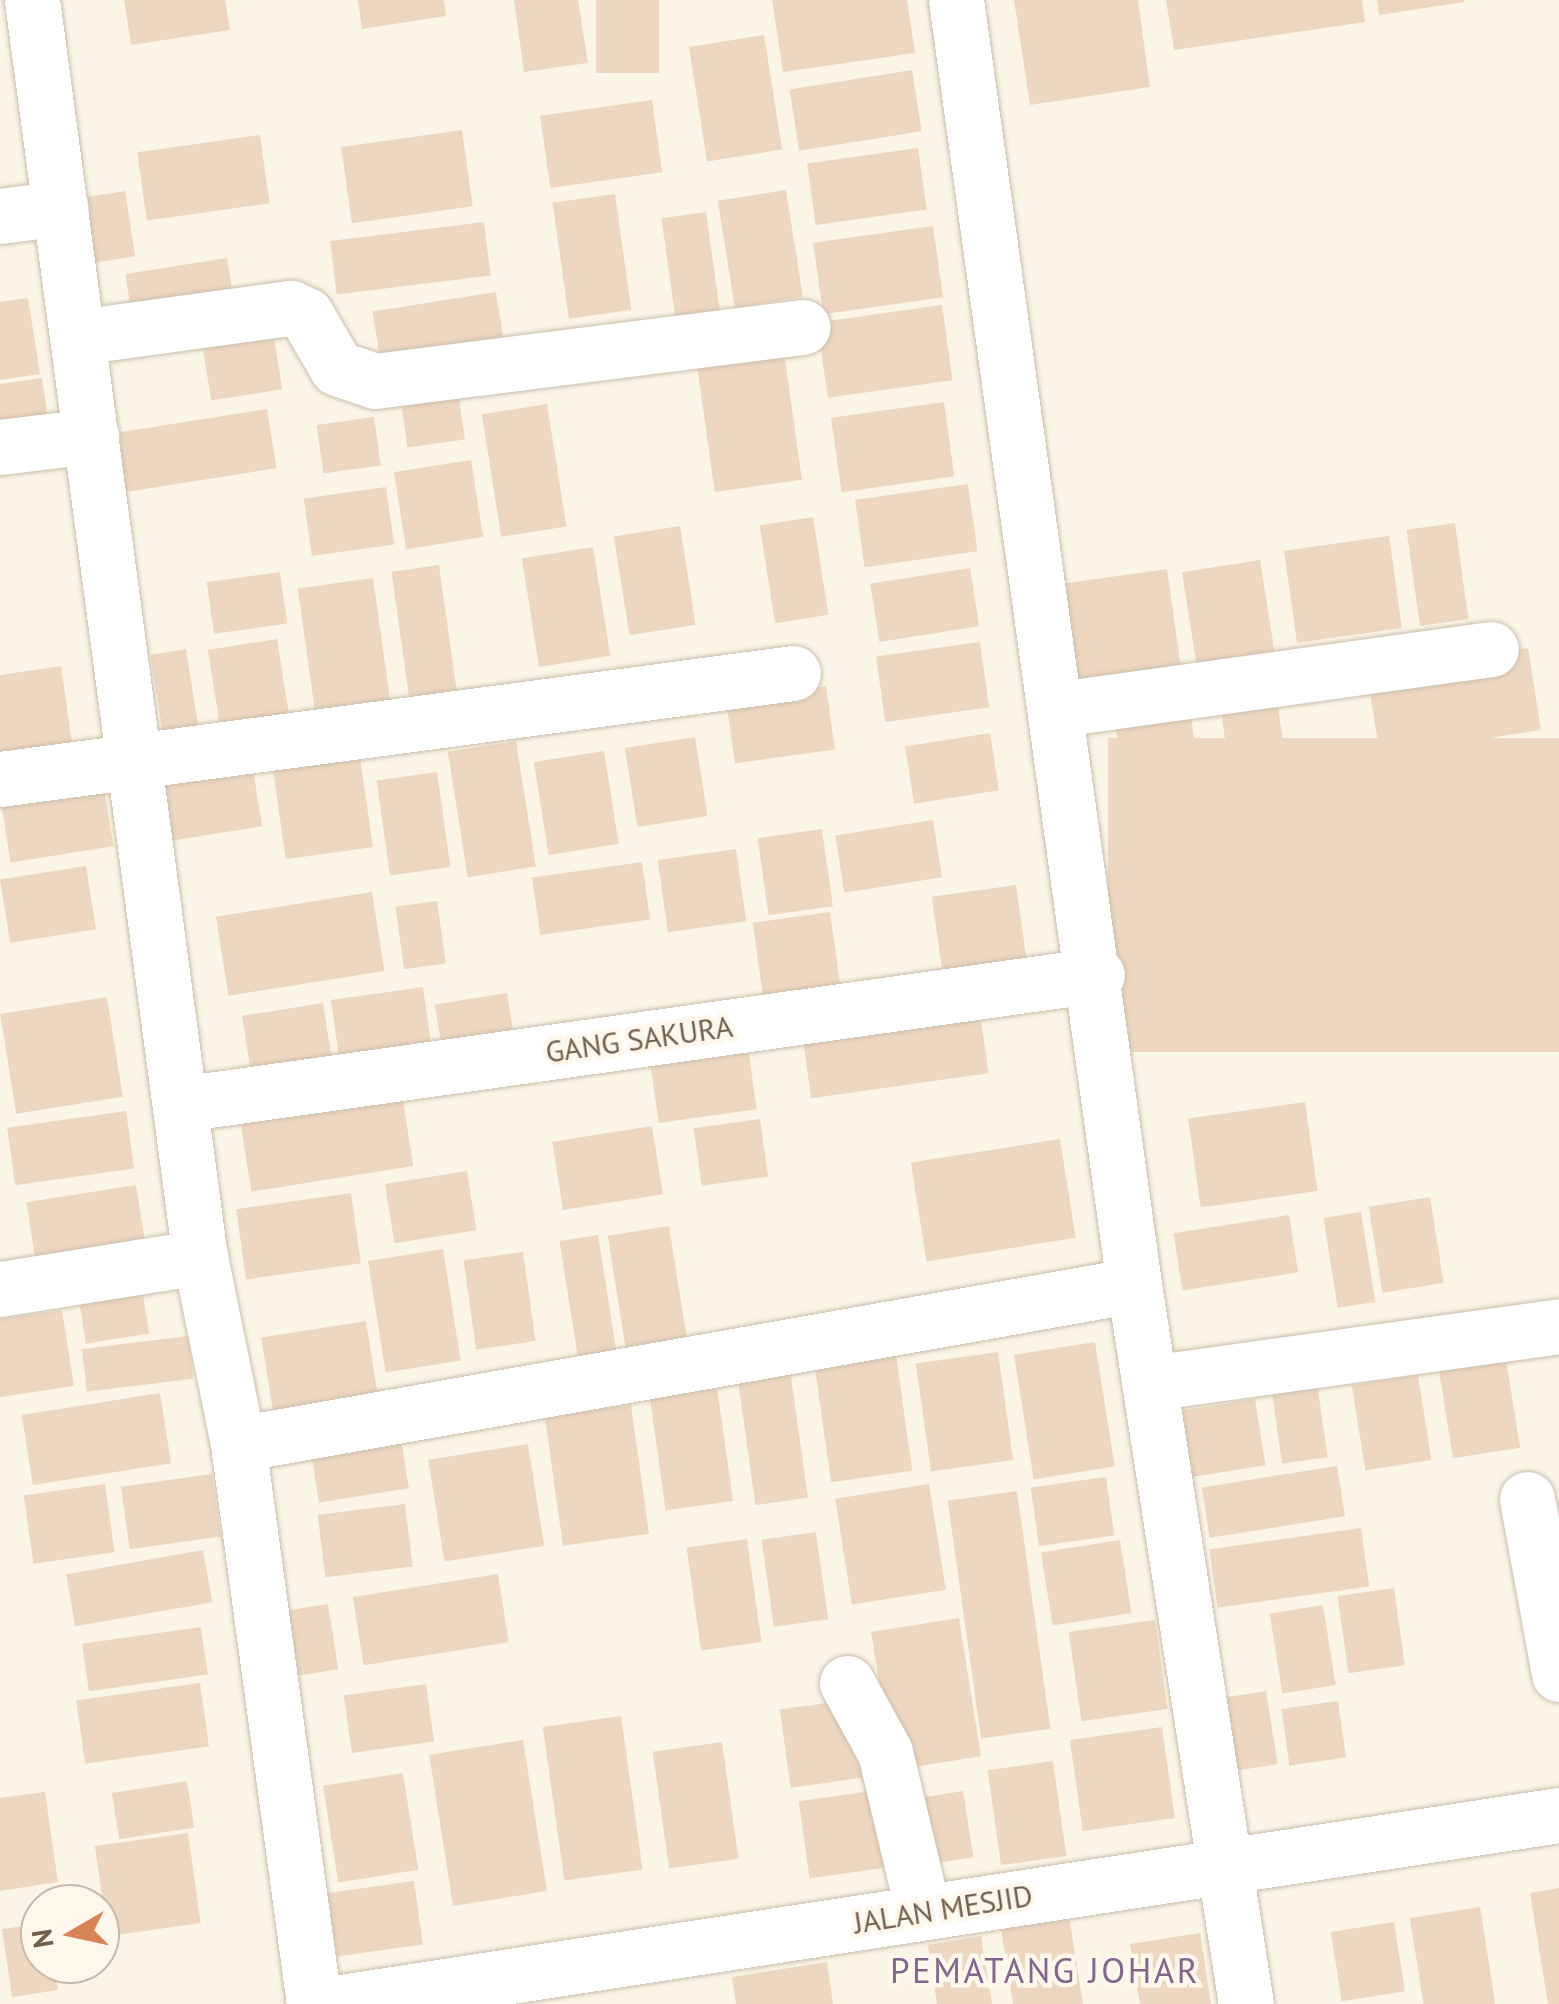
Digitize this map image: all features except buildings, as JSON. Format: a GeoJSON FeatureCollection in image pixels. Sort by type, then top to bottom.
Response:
{"type":"FeatureCollection","features":[{"type":"Feature","properties":{"kind":"street"},"geometry":{"type":"LineString","coordinates":[[32,0],[200,1257],[238,1444],[314,2004]]}},
{"type":"Feature","properties":{"kind":"street"},"geometry":{"type":"LineString","coordinates":[[956,0],[1097,975],[1134,1286],[1228,1865],[1246,2004]]}},
{"type":"Feature","properties":{"kind":"street"},"geometry":{"type":"LineString","coordinates":[[0,216],[60,208]]}},
{"type":"Feature","properties":{"kind":"street"},"geometry":{"type":"LineString","coordinates":[[78,337],[290,308],[306,315],[336,368],[375,381],[803,326]]}},
{"type":"Feature","properties":{"kind":"street"},"geometry":{"type":"LineString","coordinates":[[0,447],[90,436]]}},
{"type":"Feature","properties":{"kind":"street"},"geometry":{"type":"LineString","coordinates":[[1059,710],[1492,649]]}},
{"type":"Feature","properties":{"kind":"street"},"geometry":{"type":"LineString","coordinates":[[0,779],[794,673]]}},
{"type":"Feature","properties":{"kind":"street","name":"GANG SAKURA"},"geometry":{"type":"LineString","coordinates":[[181,1104],[1097,975]]}},
{"type":"Feature","properties":{"kind":"street"},"geometry":{"type":"LineString","coordinates":[[0,1289],[200,1257]]}},
{"type":"Feature","properties":{"kind":"street"},"geometry":{"type":"LineString","coordinates":[[238,1444],[1134,1286]]}},
{"type":"Feature","properties":{"kind":"street"},"geometry":{"type":"LineString","coordinates":[[1150,1383],[1559,1326]]}},
{"type":"Feature","properties":{"kind":"street"},"geometry":{"type":"LineString","coordinates":[[1527,1498],[1559,1674]]}},
{"type":"Feature","properties":{"kind":"street"},"geometry":{"type":"LineString","coordinates":[[847,1683],[885,1752],[923,1912]]}},
{"type":"Feature","properties":{"kind":"street","name":"JALAN MESJID"},"geometry":{"type":"LineString","coordinates":[[328,2004],[1559,1815]]}},
{"type":"Feature","properties":{"kind":"district","name":"PEMATANG JOHAR"},"geometry":{"type":"Point","coordinates":[1045,1970]}}]}
